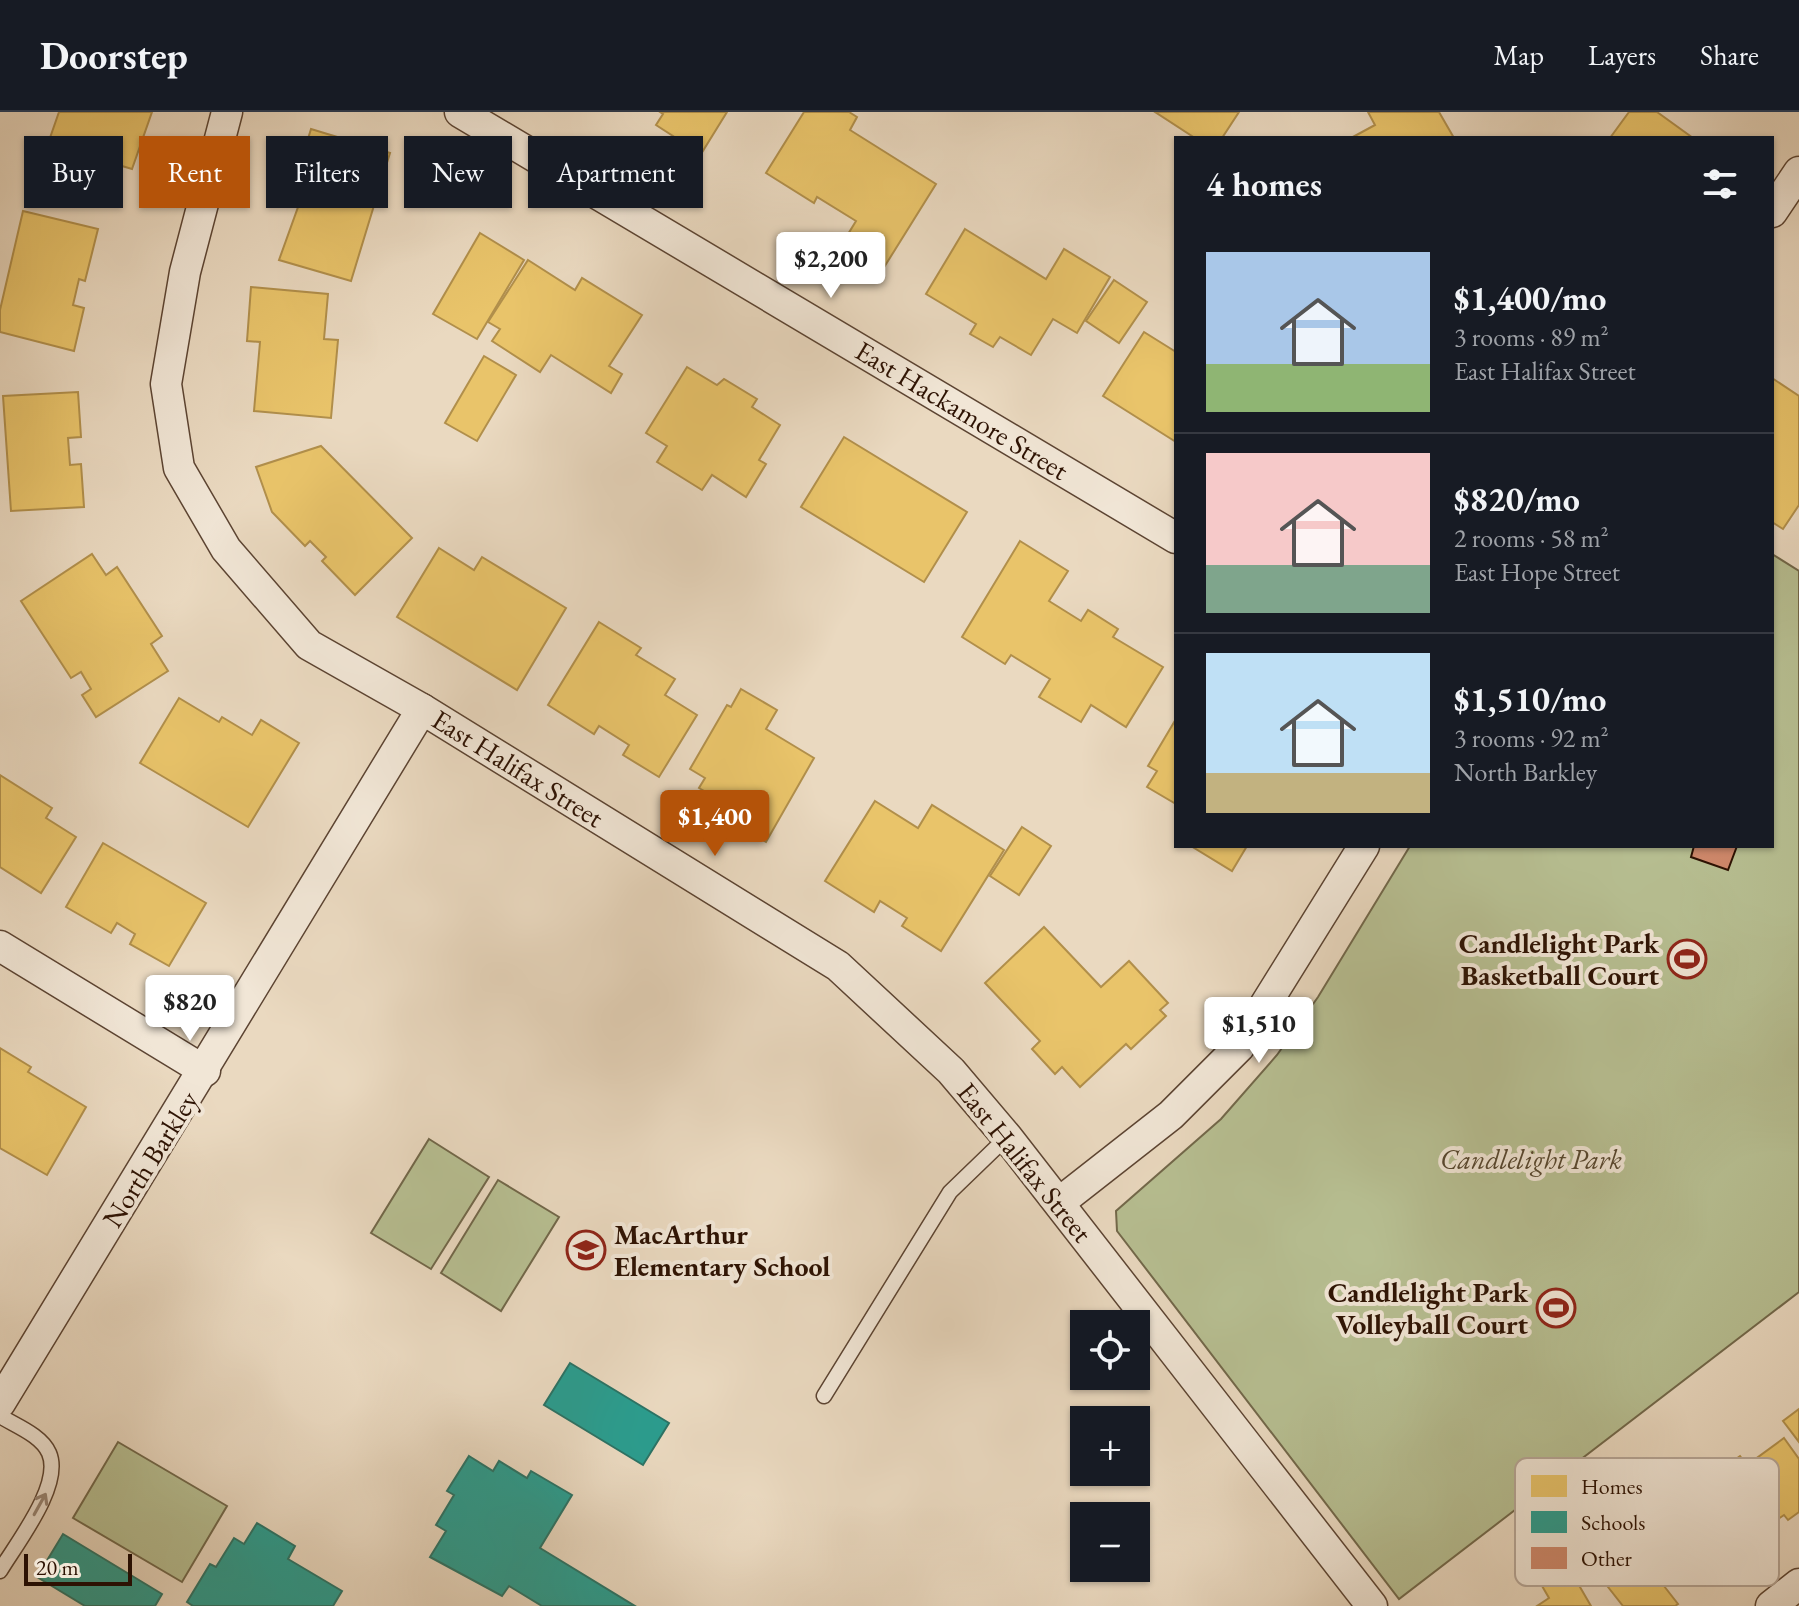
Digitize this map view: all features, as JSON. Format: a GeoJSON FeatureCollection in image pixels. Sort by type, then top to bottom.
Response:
{"type":"FeatureCollection","features":[{"type":"Feature","properties":{"kind":"street","name":"East Halifax Street"},"geometry":{"type":"LineString","coordinates":[[227,112],[185,272],[166,384],[179,468],[226,549],[309,645],[422,709],[838,966],[951,1071],[1007,1137],[1372,1606]]}},
{"type":"Feature","properties":{"kind":"street","name":"East Hackamore Street"},"geometry":{"type":"LineString","coordinates":[[460,112],[1174,537]]}},
{"type":"Feature","properties":{"kind":"street"},"geometry":{"type":"LineString","coordinates":[[1774,209],[1799,172]]}},
{"type":"Feature","properties":{"kind":"street","name":"North Barkley"},"geometry":{"type":"LineString","coordinates":[[0,1403],[205,1071],[422,709]]}},
{"type":"Feature","properties":{"kind":"street"},"geometry":{"type":"LineString","coordinates":[[1060,1202],[1171,1115],[1239,1047],[1363,848]]}},
{"type":"Feature","properties":{"kind":"street"},"geometry":{"type":"LineString","coordinates":[[0,946],[205,1071]]}},
{"type":"Feature","properties":{"kind":"street"},"geometry":{"type":"LineString","coordinates":[[1771,1606],[1799,1584]]}},
{"type":"Feature","properties":{"kind":"lane"},"geometry":{"type":"LineString","coordinates":[[824,1396],[950,1192],[1007,1137]]}},
{"type":"Feature","properties":{"kind":"lane"},"geometry":{"type":"LineString","coordinates":[[0,1416],[42,1444],[50,1454],[52,1475],[40,1504],[0,1571]]}},
{"type":"Feature","properties":{"kind":"green space","name":"Candlelight Park"},"geometry":{"type":"Polygon","coordinates":[[[1774,555],[1799,571],[1799,1292],[1583,1458],[1515,1458],[1515,1510],[1399,1599],[1117,1231],[1116,1211],[1221,1119],[1277,1055],[1318,997],[1409,848],[1774,848],[1774,555]]]}},
{"type":"Feature","properties":{"kind":"green space"},"geometry":{"type":"Polygon","coordinates":[[[429,1139],[489,1177],[431,1269],[371,1233],[429,1139]]]}},
{"type":"Feature","properties":{"kind":"green space"},"geometry":{"type":"Polygon","coordinates":[[[498,1180],[559,1217],[501,1311],[441,1273],[498,1180]]]}},
{"type":"Feature","properties":{"kind":"green space"},"geometry":{"type":"Polygon","coordinates":[[[118,1442],[227,1506],[182,1582],[73,1518],[118,1442]]]}},
{"type":"Feature","properties":{"kind":"building: Homes"},"geometry":{"type":"Polygon","coordinates":[[[59,112],[152,112],[144,136],[139,136],[139,149],[132,169],[123,166],[123,136],[51,136],[59,112]]]}},
{"type":"Feature","properties":{"kind":"building: Homes"},"geometry":{"type":"Polygon","coordinates":[[[660,112],[727,112],[703,151],[703,136],[673,136],[656,125],[663,114],[660,112]]]}},
{"type":"Feature","properties":{"kind":"building: Homes"},"geometry":{"type":"Polygon","coordinates":[[[804,112],[849,112],[857,117],[850,130],[936,184],[883,269],[842,244],[856,221],[817,197],[814,203],[766,173],[804,112]]]}},
{"type":"Feature","properties":{"kind":"building: Homes"},"geometry":{"type":"Polygon","coordinates":[[[1155,112],[1239,112],[1223,136],[1192,136],[1155,112]]]}},
{"type":"Feature","properties":{"kind":"building: Homes"},"geometry":{"type":"Polygon","coordinates":[[[1368,112],[1439,112],[1453,136],[1355,136],[1375,125],[1368,112]]]}},
{"type":"Feature","properties":{"kind":"building: Homes"},"geometry":{"type":"Polygon","coordinates":[[[1629,112],[1657,112],[1690,136],[1611,136],[1629,112]]]}},
{"type":"Feature","properties":{"kind":"building: Homes"},"geometry":{"type":"Polygon","coordinates":[[[311,129],[334,136],[309,136],[311,129]]]}},
{"type":"Feature","properties":{"kind":"building: Homes"},"geometry":{"type":"Polygon","coordinates":[[[298,208],[373,208],[351,281],[279,260],[298,208]]]}},
{"type":"Feature","properties":{"kind":"building: Homes"},"geometry":{"type":"Polygon","coordinates":[[[23,211],[98,229],[85,281],[79,279],[73,305],[84,308],[74,351],[0,332],[0,310],[23,211]]]}},
{"type":"Feature","properties":{"kind":"building: Homes"},"geometry":{"type":"Polygon","coordinates":[[[965,229],[1046,279],[1064,249],[1110,277],[1077,333],[1053,319],[1031,355],[1000,337],[993,347],[970,334],[976,324],[926,294],[965,229]]]}},
{"type":"Feature","properties":{"kind":"building: Homes"},"geometry":{"type":"Polygon","coordinates":[[[480,233],[524,260],[477,339],[433,314],[480,233]]]}},
{"type":"Feature","properties":{"kind":"building: Homes"},"geometry":{"type":"Polygon","coordinates":[[[528,260],[575,290],[582,278],[642,315],[609,366],[622,374],[611,393],[551,355],[540,372],[492,341],[500,329],[488,322],[528,260]]]}},
{"type":"Feature","properties":{"kind":"building: Homes"},"geometry":{"type":"Polygon","coordinates":[[[1114,280],[1147,302],[1119,343],[1086,321],[1114,280]]]}},
{"type":"Feature","properties":{"kind":"building: Homes"},"geometry":{"type":"Polygon","coordinates":[[[251,287],[328,294],[324,339],[338,340],[331,418],[254,411],[260,342],[247,341],[251,287]]]}},
{"type":"Feature","properties":{"kind":"building: Homes"},"geometry":{"type":"Polygon","coordinates":[[[1144,332],[1174,351],[1174,441],[1103,396],[1144,332]]]}},
{"type":"Feature","properties":{"kind":"building: Homes"},"geometry":{"type":"Polygon","coordinates":[[[484,356],[516,375],[477,441],[445,423],[484,356]]]}},
{"type":"Feature","properties":{"kind":"building: Homes"},"geometry":{"type":"Polygon","coordinates":[[[687,367],[717,385],[724,379],[757,399],[752,407],[780,425],[759,460],[766,464],[746,497],[712,475],[702,490],[657,462],[667,446],[646,433],[687,367]]]}},
{"type":"Feature","properties":{"kind":"building: Homes"},"geometry":{"type":"Polygon","coordinates":[[[1774,379],[1799,396],[1799,505],[1783,529],[1774,523],[1774,379]]]}},
{"type":"Feature","properties":{"kind":"building: Homes"},"geometry":{"type":"Polygon","coordinates":[[[78,392],[81,437],[68,438],[70,465],[81,464],[84,507],[11,511],[3,396],[78,392]]]}},
{"type":"Feature","properties":{"kind":"building: Homes"},"geometry":{"type":"Polygon","coordinates":[[[844,437],[967,512],[924,582],[801,507],[844,437]]]}},
{"type":"Feature","properties":{"kind":"building: Homes"},"geometry":{"type":"Polygon","coordinates":[[[321,446],[412,538],[355,595],[322,561],[326,557],[310,541],[305,546],[272,512],[256,467],[321,446]]]}},
{"type":"Feature","properties":{"kind":"building: Homes"},"geometry":{"type":"Polygon","coordinates":[[[1020,541],[1068,571],[1049,601],[1081,621],[1088,610],[1118,629],[1113,637],[1163,667],[1126,727],[1091,705],[1081,722],[1039,697],[1050,679],[1011,655],[1005,664],[962,637],[1020,541]]]}},
{"type":"Feature","properties":{"kind":"building: Homes"},"geometry":{"type":"Polygon","coordinates":[[[439,548],[474,570],[482,557],[566,608],[517,690],[397,617],[439,548]]]}},
{"type":"Feature","properties":{"kind":"building: Homes"},"geometry":{"type":"Polygon","coordinates":[[[92,554],[106,575],[117,567],[162,636],[151,644],[168,671],[96,717],[82,695],[91,689],[81,672],[71,678],[21,601],[92,554]]]}},
{"type":"Feature","properties":{"kind":"building: Homes"},"geometry":{"type":"Polygon","coordinates":[[[599,622],[641,648],[636,655],[675,679],[665,695],[697,715],[659,777],[623,755],[629,745],[599,726],[594,734],[548,705],[599,622]]]}},
{"type":"Feature","properties":{"kind":"building: Homes"},"geometry":{"type":"Polygon","coordinates":[[[741,689],[777,710],[766,729],[814,758],[766,842],[725,818],[732,807],[699,788],[705,778],[690,769],[727,705],[731,707],[741,689]]]}},
{"type":"Feature","properties":{"kind":"building: Homes"},"geometry":{"type":"Polygon","coordinates":[[[179,698],[219,722],[222,717],[252,735],[261,720],[299,743],[248,827],[140,763],[179,698]]]}},
{"type":"Feature","properties":{"kind":"building: Homes"},"geometry":{"type":"Polygon","coordinates":[[[1174,722],[1174,803],[1147,787],[1157,771],[1148,766],[1174,722]]]}},
{"type":"Feature","properties":{"kind":"building: Homes"},"geometry":{"type":"Polygon","coordinates":[[[0,775],[52,808],[46,818],[76,837],[41,893],[0,867],[0,775]]]}},
{"type":"Feature","properties":{"kind":"building: Homes"},"geometry":{"type":"Polygon","coordinates":[[[875,801],[918,828],[932,805],[1004,850],[941,951],[902,926],[907,918],[880,901],[874,912],[825,881],[875,801]]]}},
{"type":"Feature","properties":{"kind":"building: Homes"},"geometry":{"type":"Polygon","coordinates":[[[1022,827],[1051,846],[1019,895],[990,876],[1022,827]]]}},
{"type":"Feature","properties":{"kind":"building: Homes"},"geometry":{"type":"Polygon","coordinates":[[[103,843],[206,903],[169,966],[130,944],[135,934],[117,923],[111,933],[66,907],[103,843]]]}},
{"type":"Feature","properties":{"kind":"building: Homes"},"geometry":{"type":"Polygon","coordinates":[[[1194,848],[1246,848],[1232,871],[1194,848]]]}},
{"type":"Feature","properties":{"kind":"building: Homes"},"geometry":{"type":"Polygon","coordinates":[[[1044,927],[1101,987],[1129,961],[1168,1003],[1160,1010],[1166,1016],[1131,1049],[1126,1044],[1080,1087],[1062,1067],[1055,1074],[1032,1049],[1040,1041],[985,983],[1044,927]]]}},
{"type":"Feature","properties":{"kind":"building: Homes"},"geometry":{"type":"Polygon","coordinates":[[[0,1048],[31,1067],[28,1072],[86,1107],[47,1175],[0,1148],[0,1048]]]}},
{"type":"Feature","properties":{"kind":"building: Homes"},"geometry":{"type":"Polygon","coordinates":[[[1799,1409],[1799,1442],[1783,1421],[1799,1409]]]}},
{"type":"Feature","properties":{"kind":"building: Homes"},"geometry":{"type":"Polygon","coordinates":[[[1784,1438],[1799,1459],[1799,1512],[1788,1520],[1784,1515],[1779,1518],[1779,1458],[1757,1458],[1784,1438]]]}},
{"type":"Feature","properties":{"kind":"building: Homes"},"geometry":{"type":"Polygon","coordinates":[[[1542,1586],[1579,1586],[1591,1606],[1537,1606],[1549,1598],[1542,1586]]]}},
{"type":"Feature","properties":{"kind":"building: Homes"},"geometry":{"type":"Polygon","coordinates":[[[1607,1586],[1664,1586],[1678,1604],[1675,1606],[1623,1606],[1607,1586]]]}},
{"type":"Feature","properties":{"kind":"building: Schools"},"geometry":{"type":"Polygon","coordinates":[[[570,1363],[669,1423],[643,1465],[544,1405],[570,1363]]]}},
{"type":"Feature","properties":{"kind":"building: Schools"},"geometry":{"type":"Polygon","coordinates":[[[469,1456],[493,1471],[499,1461],[527,1478],[531,1471],[572,1495],[540,1548],[635,1606],[542,1606],[509,1586],[502,1596],[430,1557],[446,1531],[436,1525],[454,1495],[447,1491],[469,1456]]]}},
{"type":"Feature","properties":{"kind":"building: Schools"},"geometry":{"type":"Polygon","coordinates":[[[257,1523],[295,1546],[288,1559],[342,1591],[333,1606],[193,1606],[187,1602],[210,1564],[216,1567],[234,1538],[244,1544],[257,1523]]]}},
{"type":"Feature","properties":{"kind":"building: Schools"},"geometry":{"type":"Polygon","coordinates":[[[63,1534],[162,1594],[155,1606],[85,1606],[37,1577],[63,1534]]]}},
{"type":"Feature","properties":{"kind":"building: Other"},"geometry":{"type":"Polygon","coordinates":[[[1693,848],[1736,848],[1728,870],[1691,857],[1693,848]]]}},
{"type":"Feature","properties":{"kind":"place","name":"Candlelight Park Basketball Court"},"geometry":{"type":"Point","coordinates":[1687,959]}},
{"type":"Feature","properties":{"kind":"place","name":"MacArthur Elementary School"},"geometry":{"type":"Point","coordinates":[586,1250]}},
{"type":"Feature","properties":{"kind":"place","name":"Candlelight Park Volleyball Court"},"geometry":{"type":"Point","coordinates":[1556,1308]}}]}
